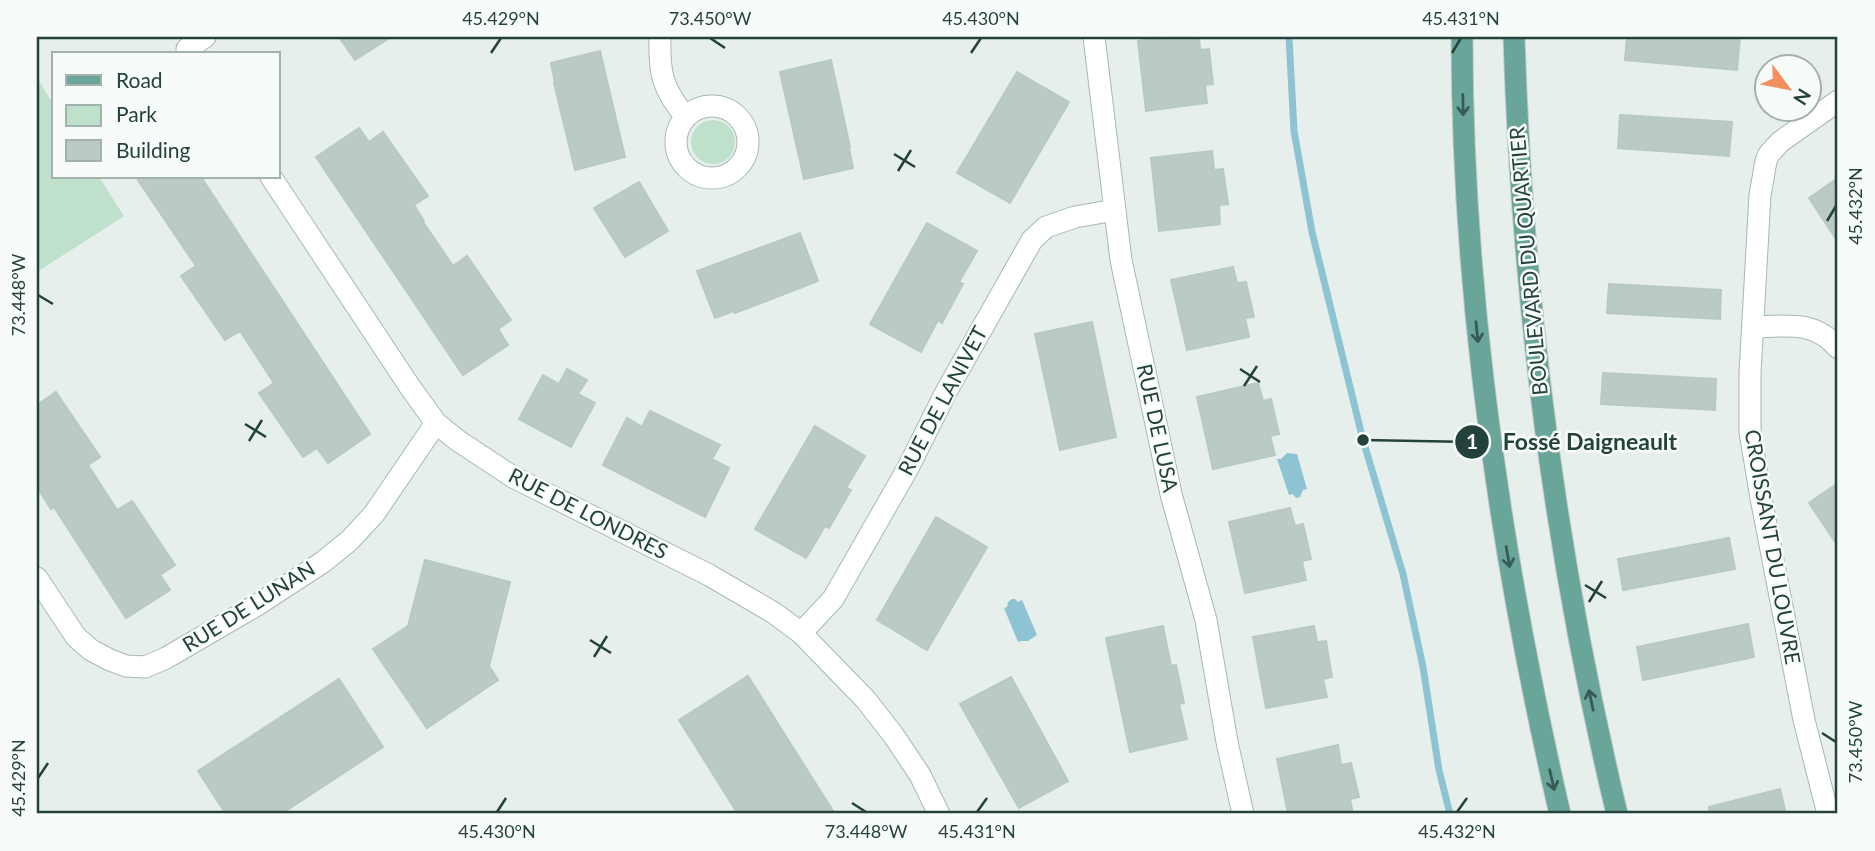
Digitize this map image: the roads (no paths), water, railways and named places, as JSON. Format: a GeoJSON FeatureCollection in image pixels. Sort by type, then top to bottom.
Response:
{"type":"FeatureCollection","features":[{"type":"Feature","properties":{"kind":"main road"},"geometry":{"type":"LineString","coordinates":[[1462,37],[1465,182],[1483,385],[1500,511],[1521,633],[1560,814]]}},
{"type":"Feature","properties":{"kind":"main road","name":"BOULEVARD DU QUARTIER"},"geometry":{"type":"LineString","coordinates":[[1514,37],[1525,253],[1549,460],[1584,669],[1617,814]]}},
{"type":"Feature","properties":{"kind":"street"},"geometry":{"type":"LineString","coordinates":[[185,47],[205,37]]}},
{"type":"Feature","properties":{"kind":"street"},"geometry":{"type":"LineString","coordinates":[[660,37],[659,65],[664,83],[673,102],[686,117]]}},
{"type":"Feature","properties":{"kind":"street","name":"RUE DE LUSA"},"geometry":{"type":"LineString","coordinates":[[1094,37],[1121,260],[1171,494],[1206,620],[1242,814]]}},
{"type":"Feature","properties":{"kind":"street","name":"CROISSANT DU LOUVRE"},"geometry":{"type":"LineString","coordinates":[[1828,814],[1804,720],[1782,613],[1752,444],[1749,388],[1760,195],[1766,161],[1780,142],[1838,101]]}},
{"type":"Feature","properties":{"kind":"street","name":"RUE DE LONDRES"},"geometry":{"type":"LineString","coordinates":[[272,178],[436,423],[472,451],[513,477],[709,575],[774,613],[801,633],[866,700],[894,736],[920,775],[939,814]]}},
{"type":"Feature","properties":{"kind":"street","name":"RUE DE LANIVET"},"geometry":{"type":"LineString","coordinates":[[801,633],[833,599],[1032,240],[1046,227],[1075,217],[1115,210]]}},
{"type":"Feature","properties":{"kind":"street"},"geometry":{"type":"LineString","coordinates":[[1753,327],[1793,326],[1812,329],[1829,338],[1838,348]]}},
{"type":"Feature","properties":{"kind":"street","name":"RUE DE LUNAN"},"geometry":{"type":"LineString","coordinates":[[37,578],[76,637],[91,650],[126,666],[145,667],[166,658],[257,605],[323,562],[350,540],[374,514],[436,423]]}},
{"type":"Feature","properties":{"kind":"water"},"geometry":{"type":"Polygon","coordinates":[[[1287,453],[1297,454],[1307,489],[1296,498],[1293,494],[1289,495],[1277,459],[1287,453]]]}},
{"type":"Feature","properties":{"kind":"water"},"geometry":{"type":"Polygon","coordinates":[[[1012,599],[1018,602],[1022,600],[1037,635],[1028,641],[1018,642],[1004,608],[1012,599]]]}},
{"type":"Feature","properties":{"kind":"waterway"},"geometry":{"type":"LineString","coordinates":[[1289,37],[1294,131],[1312,232],[1363,440],[1403,574],[1423,667],[1439,770],[1450,814]]}},
{"type":"Feature","properties":{"kind":"place","name":"Fossé Daigneault"},"geometry":{"type":"Point","coordinates":[1363,440]}}]}
